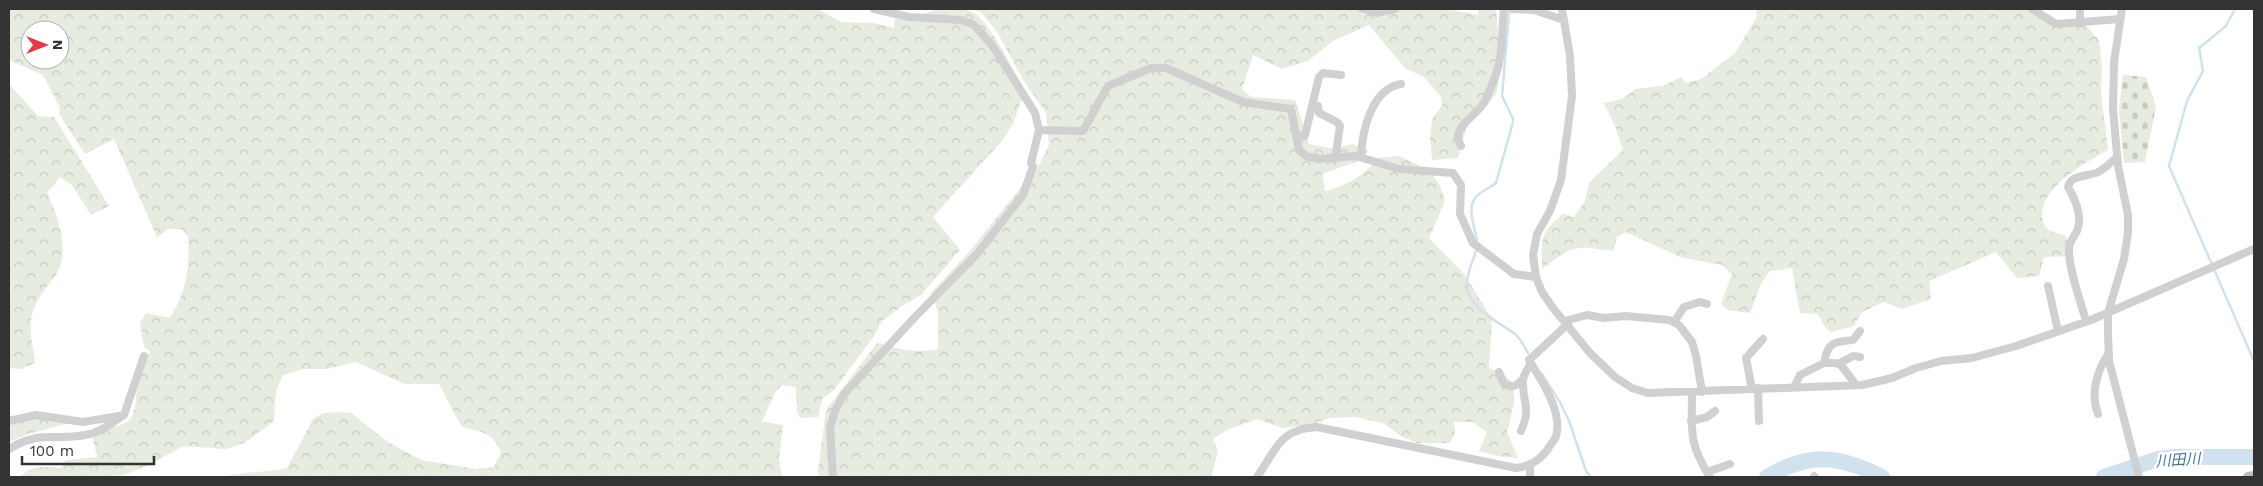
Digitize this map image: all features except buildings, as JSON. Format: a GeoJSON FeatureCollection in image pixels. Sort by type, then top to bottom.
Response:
{"type":"FeatureCollection","features":[{"type":"Feature","properties":{"kind":"main road"},"geometry":{"type":"LineString","coordinates":[[2248,477],[2254,476]]}},
{"type":"Feature","properties":{"kind":"street"},"geometry":{"type":"LineString","coordinates":[[833,477],[830,428],[834,411],[844,394],[914,317],[976,255],[1007,218],[1022,195],[1030,174],[1039,130],[1035,112],[992,46],[974,25],[961,20],[909,17],[874,9]]}},
{"type":"Feature","properties":{"kind":"street"},"geometry":{"type":"LineString","coordinates":[[1362,9],[1376,13],[1395,9]]}},
{"type":"Feature","properties":{"kind":"street"},"geometry":{"type":"LineString","coordinates":[[1461,146],[1459,131],[1463,123],[1478,112],[1486,101],[1499,63],[1504,9]]}},
{"type":"Feature","properties":{"kind":"street"},"geometry":{"type":"LineString","coordinates":[[1512,9],[1534,10],[1564,20]]}},
{"type":"Feature","properties":{"kind":"street"},"geometry":{"type":"LineString","coordinates":[[1562,9],[1570,56],[1572,96],[1561,180],[1550,211],[1537,234],[1533,255],[1536,277],[1542,292],[1590,353],[1615,377],[1632,388],[1648,393],[1702,392],[1856,386],[1892,378],[1916,368],[1941,361],[1972,358],[2058,331],[2108,313],[2254,249]]}},
{"type":"Feature","properties":{"kind":"street"},"geometry":{"type":"LineString","coordinates":[[2032,9],[2056,24],[2120,19]]}},
{"type":"Feature","properties":{"kind":"street"},"geometry":{"type":"LineString","coordinates":[[2080,9],[2080,22]]}},
{"type":"Feature","properties":{"kind":"street"},"geometry":{"type":"LineString","coordinates":[[2122,9],[2114,80],[2113,109],[2117,157],[2128,215],[2128,242],[2108,313],[2109,361],[2139,477]]}},
{"type":"Feature","properties":{"kind":"street"},"geometry":{"type":"LineString","coordinates":[[1039,130],[1083,131],[1108,86],[1151,68],[1166,68],[1243,102],[1291,109],[1299,150],[1306,156],[1318,159],[1356,156],[1399,169],[1453,173],[1461,185],[1460,214],[1473,242],[1514,274],[1536,277]]}},
{"type":"Feature","properties":{"kind":"street"},"geometry":{"type":"LineString","coordinates":[[1296,136],[1305,135],[1319,77],[1323,73],[1341,75]]}},
{"type":"Feature","properties":{"kind":"street"},"geometry":{"type":"LineString","coordinates":[[1361,158],[1362,146],[1374,104],[1383,93],[1401,84]]}},
{"type":"Feature","properties":{"kind":"street"},"geometry":{"type":"LineString","coordinates":[[1318,106],[1319,113],[1337,122],[1340,126],[1335,159]]}},
{"type":"Feature","properties":{"kind":"street"},"geometry":{"type":"LineString","coordinates":[[2086,321],[2077,291],[2069,249],[2078,229],[2078,213],[2076,201],[2068,187],[2069,181],[2098,172],[2117,157]]}},
{"type":"Feature","properties":{"kind":"street"},"geometry":{"type":"LineString","coordinates":[[2048,286],[2058,331]]}},
{"type":"Feature","properties":{"kind":"street"},"geometry":{"type":"LineString","coordinates":[[1674,322],[1684,307],[1700,302],[1707,304]]}},
{"type":"Feature","properties":{"kind":"street"},"geometry":{"type":"LineString","coordinates":[[1256,477],[1282,438],[1305,428],[1316,427],[1516,468],[1530,466],[1545,452],[1556,437],[1557,422],[1553,408],[1529,360],[1566,323],[1587,315],[1604,318],[1626,316],[1669,320],[1679,325],[1692,342],[1702,392]]}},
{"type":"Feature","properties":{"kind":"street"},"geometry":{"type":"LineString","coordinates":[[1824,363],[1826,350],[1834,342],[1853,340],[1860,331]]}},
{"type":"Feature","properties":{"kind":"street"},"geometry":{"type":"LineString","coordinates":[[1759,421],[1755,389],[1746,358],[1763,339]]}},
{"type":"Feature","properties":{"kind":"street"},"geometry":{"type":"LineString","coordinates":[[2098,414],[2093,396],[2102,364],[2109,352]]}},
{"type":"Feature","properties":{"kind":"street"},"geometry":{"type":"LineString","coordinates":[[9,449],[24,440],[48,436],[88,435],[124,415],[144,356]]}},
{"type":"Feature","properties":{"kind":"street"},"geometry":{"type":"LineString","coordinates":[[1794,387],[1800,375],[1824,363],[1838,364],[1853,356],[1860,357]]}},
{"type":"Feature","properties":{"kind":"street"},"geometry":{"type":"LineString","coordinates":[[1498,372],[1504,384],[1510,387],[1516,386],[1523,379],[1531,363]]}},
{"type":"Feature","properties":{"kind":"street"},"geometry":{"type":"LineString","coordinates":[[1838,364],[1856,386]]}},
{"type":"Feature","properties":{"kind":"street"},"geometry":{"type":"LineString","coordinates":[[1521,431],[1526,418],[1527,406],[1523,379]]}},
{"type":"Feature","properties":{"kind":"street"},"geometry":{"type":"LineString","coordinates":[[1692,392],[1692,440],[1698,457],[1708,475],[1730,464]]}},
{"type":"Feature","properties":{"kind":"street"},"geometry":{"type":"LineString","coordinates":[[1691,421],[1707,417],[1715,411]]}},
{"type":"Feature","properties":{"kind":"street"},"geometry":{"type":"LineString","coordinates":[[9,421],[36,415],[83,422],[124,415]]}},
{"type":"Feature","properties":{"kind":"street"},"geometry":{"type":"LineString","coordinates":[[1530,466],[1530,477]]}},
{"type":"Feature","properties":{"kind":"green space"},"geometry":{"type":"Polygon","coordinates":[[[9,9],[818,9],[841,22],[874,23],[894,28],[895,19],[938,10],[963,9],[971,11],[981,18],[988,27],[1029,97],[1021,101],[1013,124],[1002,141],[933,217],[960,250],[921,295],[882,321],[874,336],[834,390],[822,399],[818,417],[800,418],[797,412],[796,387],[782,385],[775,392],[762,422],[783,425],[779,459],[782,477],[225,477],[287,468],[313,419],[323,413],[341,412],[351,413],[388,442],[421,460],[476,469],[494,467],[501,452],[498,445],[486,434],[462,427],[439,384],[405,384],[356,362],[327,369],[304,369],[283,375],[276,391],[274,421],[244,443],[226,449],[183,446],[151,464],[124,475],[21,477],[24,473],[34,468],[61,468],[66,460],[97,457],[91,430],[121,425],[133,415],[140,372],[150,351],[144,347],[140,323],[146,313],[170,318],[176,308],[184,288],[188,269],[188,236],[182,229],[168,229],[157,237],[114,139],[85,154],[59,114],[60,108],[43,75],[32,70],[70,70],[70,20],[20,20],[20,65],[9,60],[9,9]]]}},
{"type":"Feature","properties":{"kind":"green space"},"geometry":{"type":"Polygon","coordinates":[[[973,9],[1359,9],[1362,15],[1392,11],[1435,9],[1478,15],[1478,9],[1496,9],[1501,67],[1496,94],[1479,115],[1467,125],[1458,158],[1432,160],[1430,137],[1432,119],[1442,106],[1441,97],[1424,77],[1405,68],[1369,25],[1333,41],[1308,61],[1282,69],[1253,55],[1242,89],[1251,97],[1295,100],[1309,144],[1334,149],[1352,144],[1368,151],[1361,160],[1322,174],[1325,191],[1340,186],[1361,175],[1376,158],[1399,156],[1431,171],[1440,186],[1445,201],[1429,238],[1464,274],[1492,319],[1489,368],[1505,376],[1514,384],[1514,403],[1507,432],[1518,458],[1497,456],[1479,451],[1487,432],[1472,422],[1454,422],[1455,433],[1450,443],[1416,443],[1401,436],[1383,423],[1355,417],[1329,418],[1311,425],[1282,428],[1257,419],[1227,430],[1213,439],[1218,451],[1211,477],[819,477],[818,471],[826,410],[877,343],[915,351],[938,349],[938,312],[931,293],[969,252],[1039,165],[1049,145],[1046,113],[1024,81],[997,32],[982,13],[973,9]]]}},
{"type":"Feature","properties":{"kind":"green space"},"geometry":{"type":"Polygon","coordinates":[[[1756,9],[2027,9],[2047,20],[2065,22],[2081,20],[2099,40],[2102,66],[2101,94],[2108,150],[2088,161],[2066,177],[2048,196],[2043,206],[2042,216],[2044,225],[2050,230],[2066,236],[2072,256],[2044,257],[2039,276],[2017,278],[1996,252],[1929,281],[1931,299],[1902,309],[1884,302],[1862,312],[1854,326],[1831,332],[1825,327],[1818,314],[1800,313],[1792,268],[1770,271],[1761,284],[1750,313],[1728,310],[1721,304],[1732,274],[1722,265],[1680,257],[1626,232],[1617,237],[1613,251],[1590,248],[1575,249],[1561,255],[1542,269],[1542,243],[1546,232],[1563,214],[1574,217],[1585,201],[1589,183],[1623,150],[1615,126],[1604,103],[1622,99],[1636,89],[1663,86],[1681,77],[1686,83],[1701,79],[1735,53],[1757,17],[1756,9]]]}},
{"type":"Feature","properties":{"kind":"green space"},"geometry":{"type":"Polygon","coordinates":[[[2123,75],[2146,77],[2156,107],[2145,162],[2124,163],[2119,110],[2123,75]]]}},
{"type":"Feature","properties":{"kind":"green space"},"geometry":{"type":"Polygon","coordinates":[[[9,84],[38,116],[54,117],[109,206],[91,215],[72,185],[60,177],[47,193],[61,231],[63,252],[58,271],[38,300],[32,314],[31,331],[35,363],[21,369],[9,368],[9,84]]]}},
{"type":"Feature","properties":{"kind":"green space"},"geometry":{"type":"Polygon","coordinates":[[[45,416],[80,420],[28,434],[9,442],[9,424],[45,416]]]}},
{"type":"Feature","properties":{"kind":"waterway"},"geometry":{"type":"LineString","coordinates":[[2235,9],[2226,26],[2199,48],[2203,71],[2187,101],[2169,166],[2254,361]]}},
{"type":"Feature","properties":{"kind":"waterway"},"geometry":{"type":"LineString","coordinates":[[1477,240],[1471,212],[1473,201],[1480,193],[1496,183],[1513,122],[1502,96],[1509,13]]}},
{"type":"Feature","properties":{"kind":"waterway"},"geometry":{"type":"LineString","coordinates":[[1476,251],[1467,285],[1472,301],[1485,314],[1515,334],[1528,353]]}},
{"type":"Feature","properties":{"kind":"waterway"},"geometry":{"type":"LineString","coordinates":[[1542,374],[1561,404],[1569,421],[1586,471],[1591,477]]}},
{"type":"Feature","properties":{"kind":"waterway","name":"川田川"},"geometry":{"type":"LineString","coordinates":[[2104,477],[2158,459],[2175,457],[2254,457]]}},
{"type":"Feature","properties":{"kind":"waterway","name":"川田川"},"geometry":{"type":"LineString","coordinates":[[1767,477],[1797,463],[1824,459],[1852,464],[1882,477]]}}]}
